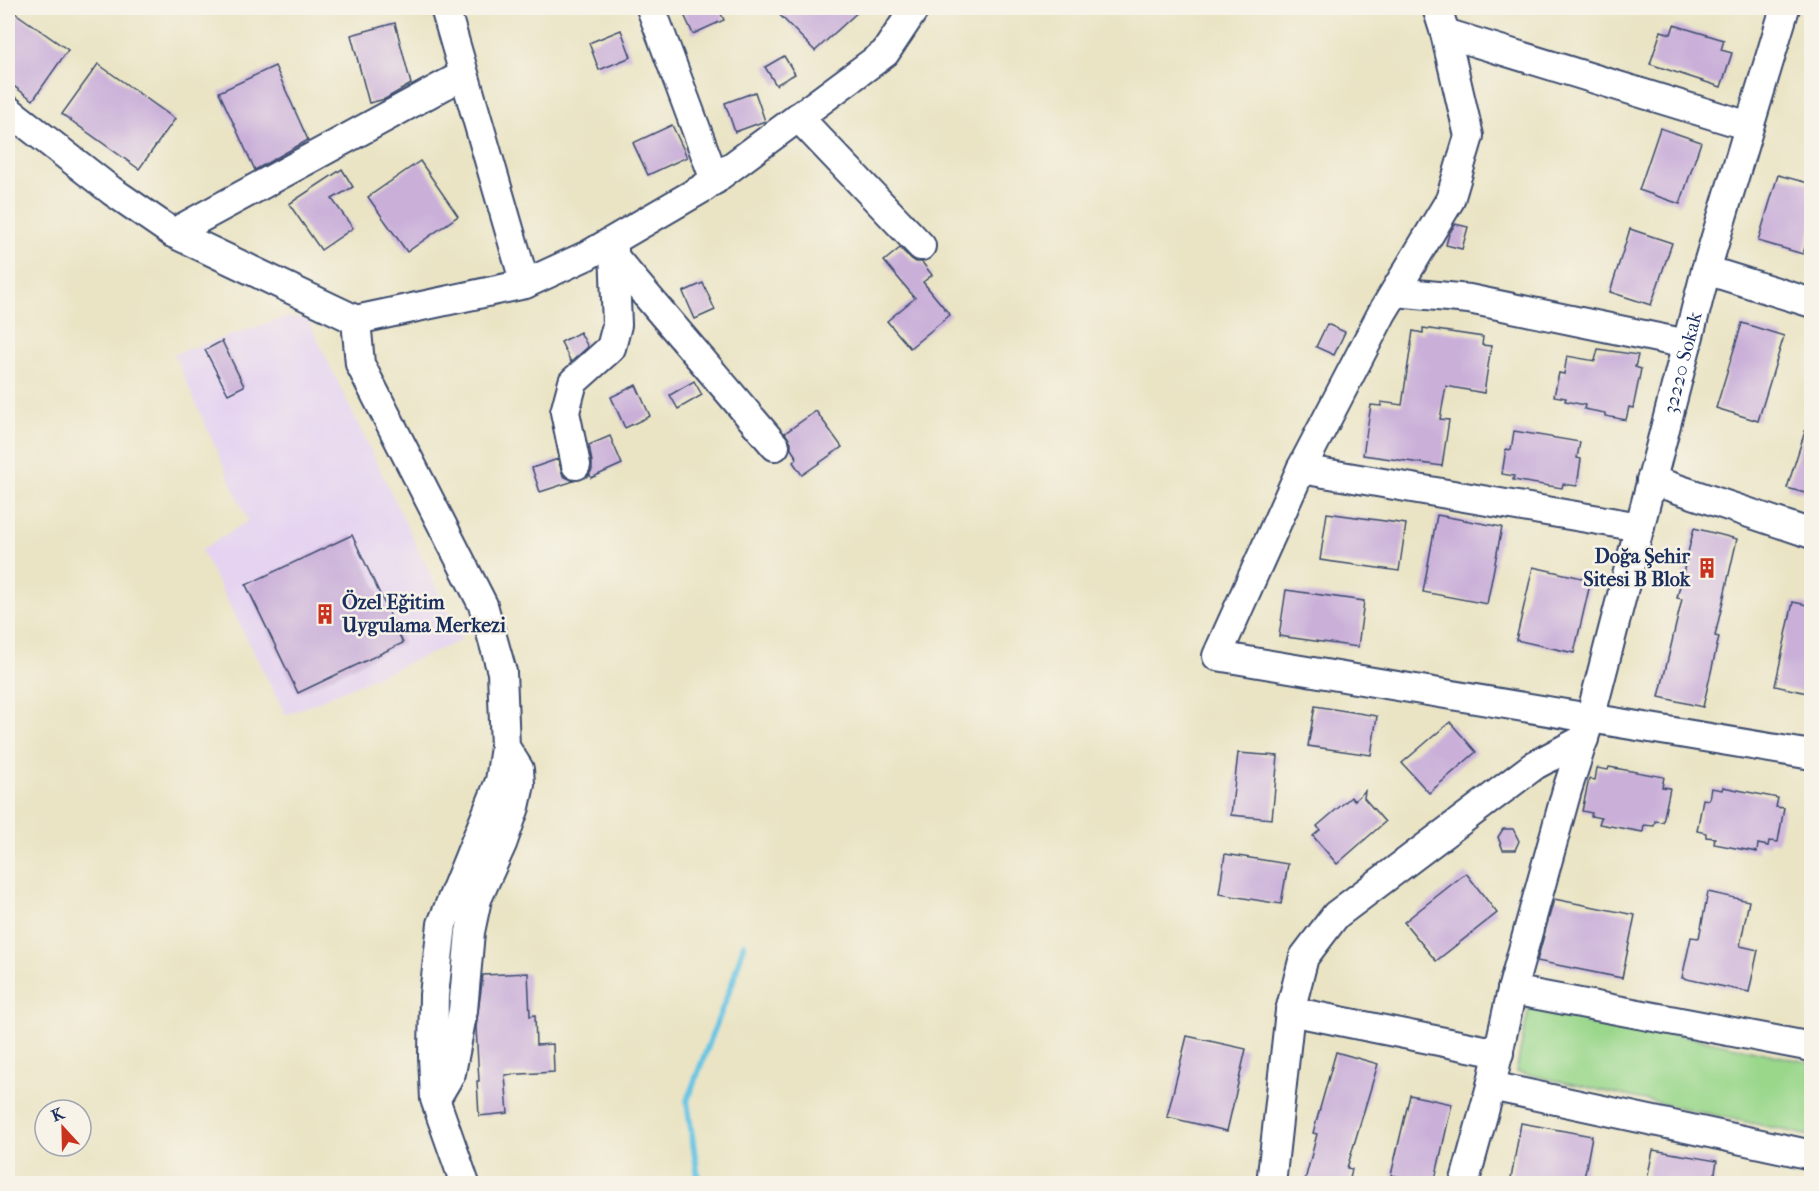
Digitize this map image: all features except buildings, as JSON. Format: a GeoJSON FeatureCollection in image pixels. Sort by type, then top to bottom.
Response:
{"type":"FeatureCollection","features":[{"type":"Feature","properties":{"kind":"street"},"geometry":{"type":"LineString","coordinates":[[445,8],[525,284]]}},
{"type":"Feature","properties":{"kind":"street"},"geometry":{"type":"LineString","coordinates":[[651,8],[715,180]]}},
{"type":"Feature","properties":{"kind":"street"},"geometry":{"type":"LineString","coordinates":[[8,110],[112,191],[173,233],[356,320],[525,284],[588,255],[614,248],[715,180],[885,53],[915,8]]}},
{"type":"Feature","properties":{"kind":"street","name":"32220 Sokak"},"geometry":{"type":"LineString","coordinates":[[1464,1184],[1491,1086],[1512,990],[1567,790],[1587,729],[1706,270],[1785,8]]}},
{"type":"Feature","properties":{"kind":"street"},"geometry":{"type":"LineString","coordinates":[[1441,20],[1749,126]]}},
{"type":"Feature","properties":{"kind":"street"},"geometry":{"type":"LineString","coordinates":[[1441,20],[1469,136],[1450,200],[1382,313],[1301,469],[1217,657],[1587,729],[1812,755]]}},
{"type":"Feature","properties":{"kind":"street"},"geometry":{"type":"LineString","coordinates":[[173,233],[463,75]]}},
{"type":"Feature","properties":{"kind":"street"},"geometry":{"type":"LineString","coordinates":[[798,117],[921,246]]}},
{"type":"Feature","properties":{"kind":"street"},"geometry":{"type":"LineString","coordinates":[[614,248],[775,446]]}},
{"type":"Feature","properties":{"kind":"street"},"geometry":{"type":"LineString","coordinates":[[576,465],[566,412],[573,382],[611,348],[617,325],[614,248]]}},
{"type":"Feature","properties":{"kind":"street"},"geometry":{"type":"LineString","coordinates":[[1706,270],[1812,303]]}},
{"type":"Feature","properties":{"kind":"street"},"geometry":{"type":"LineString","coordinates":[[1396,292],[1469,299],[1687,344]]}},
{"type":"Feature","properties":{"kind":"street"},"geometry":{"type":"LineString","coordinates":[[356,320],[360,364],[483,604],[502,672],[505,747],[500,782],[442,924],[434,995],[435,1099],[465,1184]]}},
{"type":"Feature","properties":{"kind":"street"},"geometry":{"type":"LineString","coordinates":[[1301,469],[1640,527]]}},
{"type":"Feature","properties":{"kind":"street"},"geometry":{"type":"LineString","coordinates":[[1651,480],[1812,534]]}},
{"type":"Feature","properties":{"kind":"street"},"geometry":{"type":"LineString","coordinates":[[1271,1184],[1290,1011],[1304,957],[1336,915],[1534,765],[1587,729]]}},
{"type":"Feature","properties":{"kind":"street"},"geometry":{"type":"LineString","coordinates":[[1512,990],[1812,1047]]}},
{"type":"Feature","properties":{"kind":"street"},"geometry":{"type":"LineString","coordinates":[[1290,1011],[1498,1053]]}},
{"type":"Feature","properties":{"kind":"street"},"geometry":{"type":"LineString","coordinates":[[1491,1086],[1812,1155]]}},
{"type":"Feature","properties":{"kind":"shaded area"},"geometry":{"type":"Polygon","coordinates":[[[287,317],[308,320],[462,640],[286,715],[201,550],[248,521],[174,354],[287,317]]]}},
{"type":"Feature","properties":{"kind":"green space"},"geometry":{"type":"Polygon","coordinates":[[[1530,1003],[1811,1063],[1811,1136],[1516,1072],[1530,1003]]]}},
{"type":"Feature","properties":{"kind":"waterway"},"geometry":{"type":"LineString","coordinates":[[699,1184],[687,1101],[733,981],[744,944]]}},
{"type":"Feature","properties":{"kind":"place","name":"Doğa Şehir Sitesi B Blok"},"geometry":{"type":"Point","coordinates":[1707,568]}},
{"type":"Feature","properties":{"kind":"place","name":"Özel Eğitim Uygulama Merkezi"},"geometry":{"type":"Point","coordinates":[325,614]}}]}
